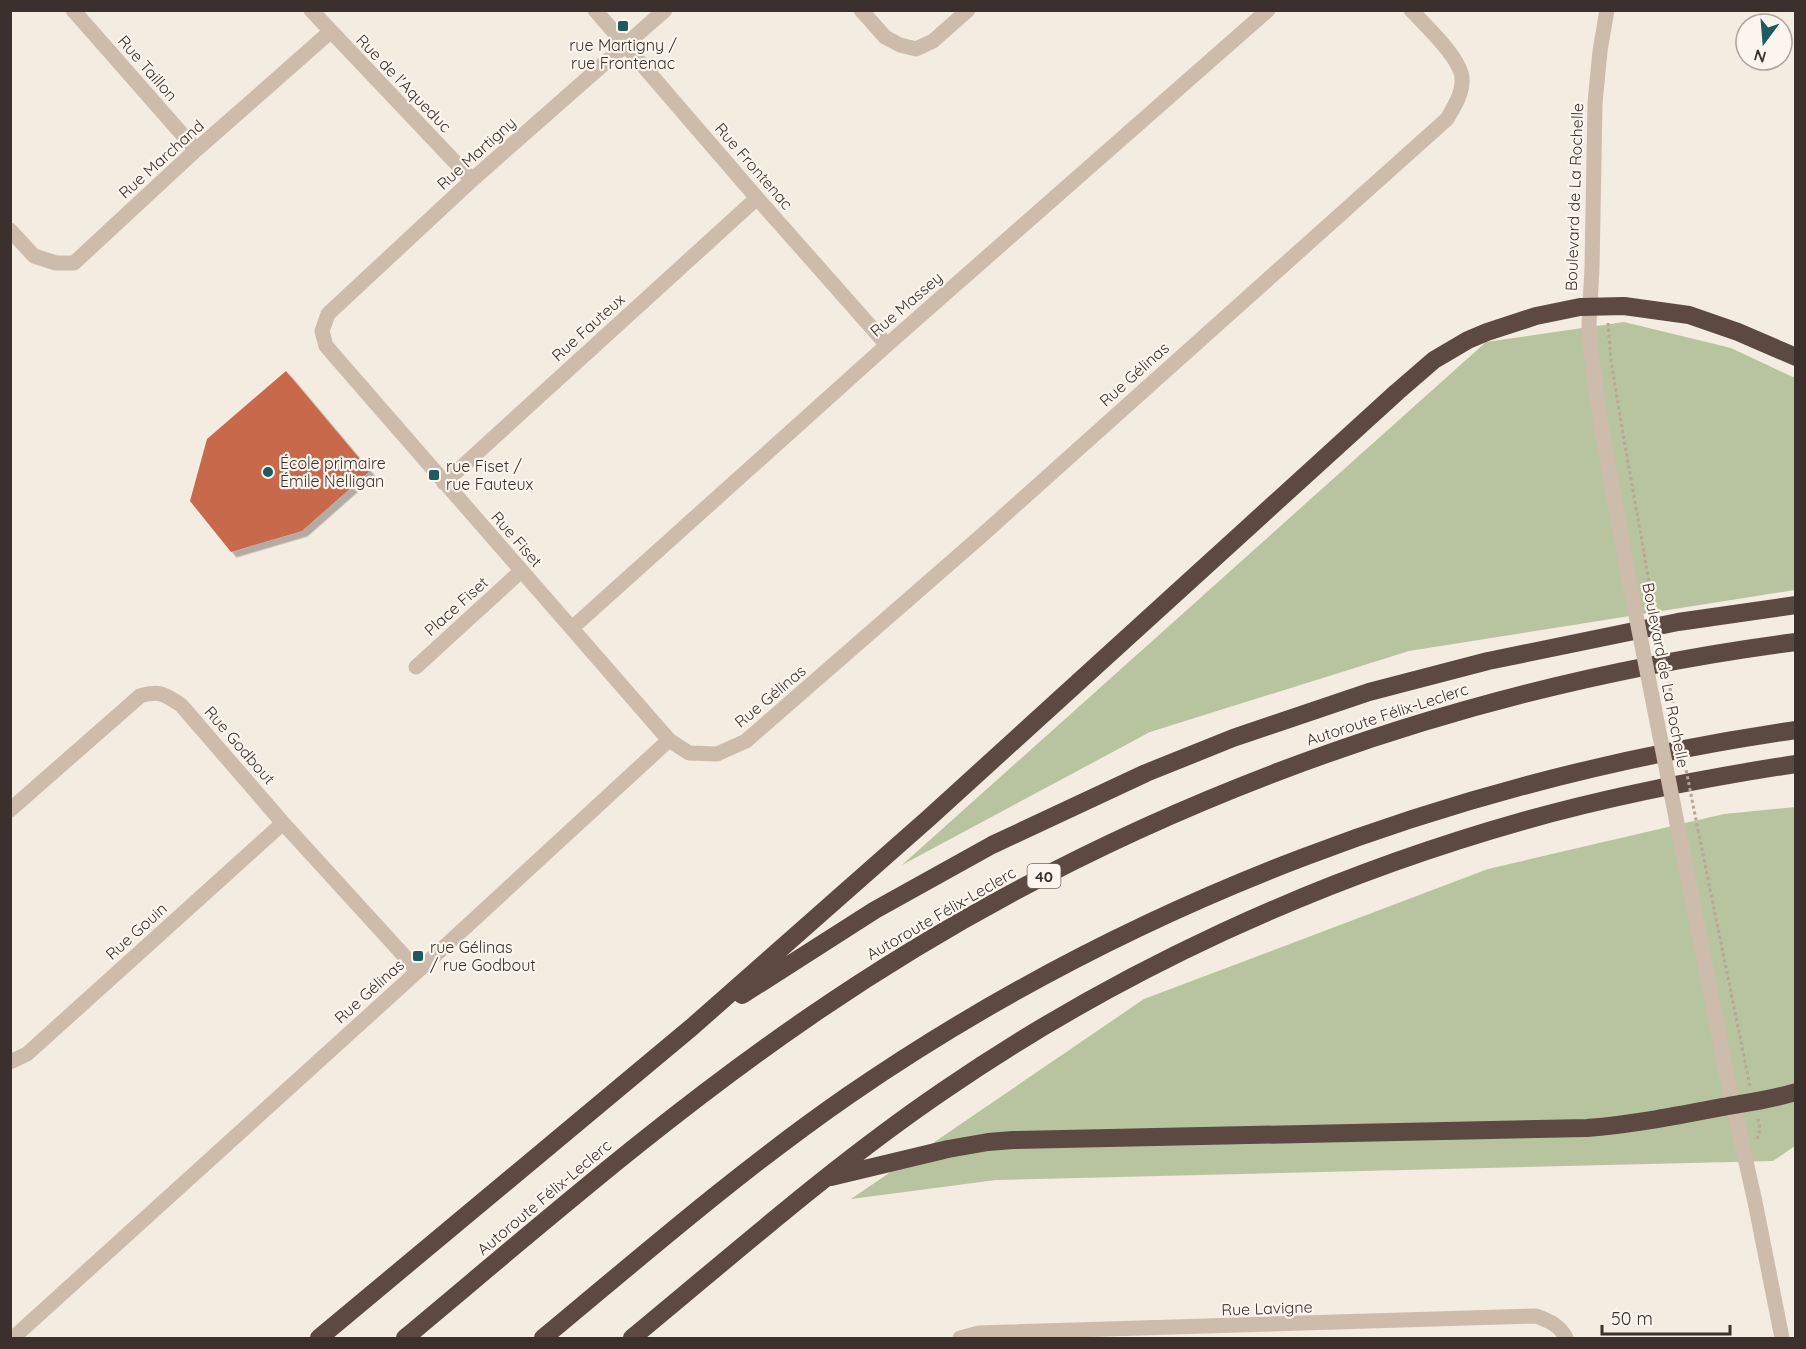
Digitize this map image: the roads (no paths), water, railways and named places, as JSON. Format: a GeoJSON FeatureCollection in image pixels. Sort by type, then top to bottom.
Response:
{"type":"FeatureCollection","features":[{"type":"Feature","properties":{"kind":"highway"},"geometry":{"type":"LineString","coordinates":[[319,1338],[692,1027],[930,817],[1418,373],[1457,346],[1487,332],[1555,311],[1624,306],[1689,315],[1738,332],[1796,357]]}},
{"type":"Feature","properties":{"kind":"highway"},"geometry":{"type":"LineString","coordinates":[[692,1027],[856,921],[992,845],[1146,772],[1233,738],[1369,692],[1488,661],[1678,622],[1796,605]]}},
{"type":"Feature","properties":{"kind":"highway","name":"Autoroute Félix-Leclerc"},"geometry":{"type":"LineString","coordinates":[[405,1338],[663,1125],[764,1048],[902,956],[1050,873],[1136,831],[1221,794],[1311,760],[1435,718],[1606,674],[1700,656],[1796,642]]}},
{"type":"Feature","properties":{"kind":"highway"},"geometry":{"type":"LineString","coordinates":[[543,1338],[764,1157],[848,1096],[925,1045],[1007,996],[1136,929],[1209,895],[1294,860],[1382,828],[1459,804],[1606,765],[1689,747],[1796,730]]}},
{"type":"Feature","properties":{"kind":"highway"},"geometry":{"type":"LineString","coordinates":[[632,1338],[824,1179],[898,1122],[1056,1019],[1162,962],[1234,927],[1317,892],[1429,850],[1526,820],[1655,789],[1796,764]]}},
{"type":"Feature","properties":{"kind":"highway"},"geometry":{"type":"LineString","coordinates":[[824,1179],[948,1149],[988,1142],[1587,1128],[1648,1122],[1761,1101],[1796,1092]]}},
{"type":"Feature","properties":{"kind":"street","name":"Rue Taillon"},"geometry":{"type":"LineString","coordinates":[[73,10],[196,150]]}},
{"type":"Feature","properties":{"kind":"street","name":"Rue de l'Aqueduc"},"geometry":{"type":"LineString","coordinates":[[311,10],[472,180]]}},
{"type":"Feature","properties":{"kind":"street","name":"Rue Frontenac"},"geometry":{"type":"LineString","coordinates":[[595,10],[887,345]]}},
{"type":"Feature","properties":{"kind":"street","name":"Rue Martigny"},"geometry":{"type":"LineString","coordinates":[[322,330],[328,314],[472,180],[665,10]]}},
{"type":"Feature","properties":{"kind":"street"},"geometry":{"type":"LineString","coordinates":[[861,10],[885,37],[900,45],[916,49],[933,41],[968,10]]}},
{"type":"Feature","properties":{"kind":"street","name":"Rue Massey"},"geometry":{"type":"LineString","coordinates":[[572,628],[887,345],[1269,10]]}},
{"type":"Feature","properties":{"kind":"street","name":"Rue Gélinas"},"geometry":{"type":"LineString","coordinates":[[13,1338],[669,740],[689,753],[717,754],[746,741],[980,537],[1447,119],[1457,101],[1462,79],[1458,62],[1411,10]]}},
{"type":"Feature","properties":{"kind":"street","name":"Boulevard de La Rochelle"},"geometry":{"type":"LineString","coordinates":[[1607,10],[1595,103],[1590,344],[1600,417],[1630,585],[1733,1105],[1782,1338]]}},
{"type":"Feature","properties":{"kind":"street","name":"Rue Marchand"},"geometry":{"type":"LineString","coordinates":[[10,230],[34,256],[56,263],[74,263],[196,150],[330,32]]}},
{"type":"Feature","properties":{"kind":"street","name":"Rue Fauteux"},"geometry":{"type":"LineString","coordinates":[[444,483],[757,198]]}},
{"type":"Feature","properties":{"kind":"street","name":"Rue Fiset"},"geometry":{"type":"LineString","coordinates":[[322,330],[326,346],[669,740]]}},
{"type":"Feature","properties":{"kind":"street","name":"Place Fiset"},"geometry":{"type":"LineString","coordinates":[[416,667],[521,571]]}},
{"type":"Feature","properties":{"kind":"street","name":"Rue Godbout"},"geometry":{"type":"LineString","coordinates":[[10,810],[140,696],[153,692],[163,693],[181,705],[283,823],[418,971]]}},
{"type":"Feature","properties":{"kind":"street","name":"Rue Gouin"},"geometry":{"type":"LineString","coordinates":[[10,1062],[27,1054],[283,823]]}},
{"type":"Feature","properties":{"kind":"street","name":"Rue Lavigne"},"geometry":{"type":"LineString","coordinates":[[960,1338],[979,1333],[1536,1316],[1552,1322],[1566,1338]]}},
{"type":"Feature","properties":{"kind":"place","name":"rue Martigny / rue Frontenac"},"geometry":{"type":"Point","coordinates":[623,26]}},
{"type":"Feature","properties":{"kind":"place","name":"École primaire Émile Nelligan"},"geometry":{"type":"Point","coordinates":[268,472]}},
{"type":"Feature","properties":{"kind":"place","name":"rue Fiset / rue Fauteux"},"geometry":{"type":"Point","coordinates":[434,475]}},
{"type":"Feature","properties":{"kind":"place","name":"rue Gélinas / rue Godbout"},"geometry":{"type":"Point","coordinates":[418,956]}}]}
